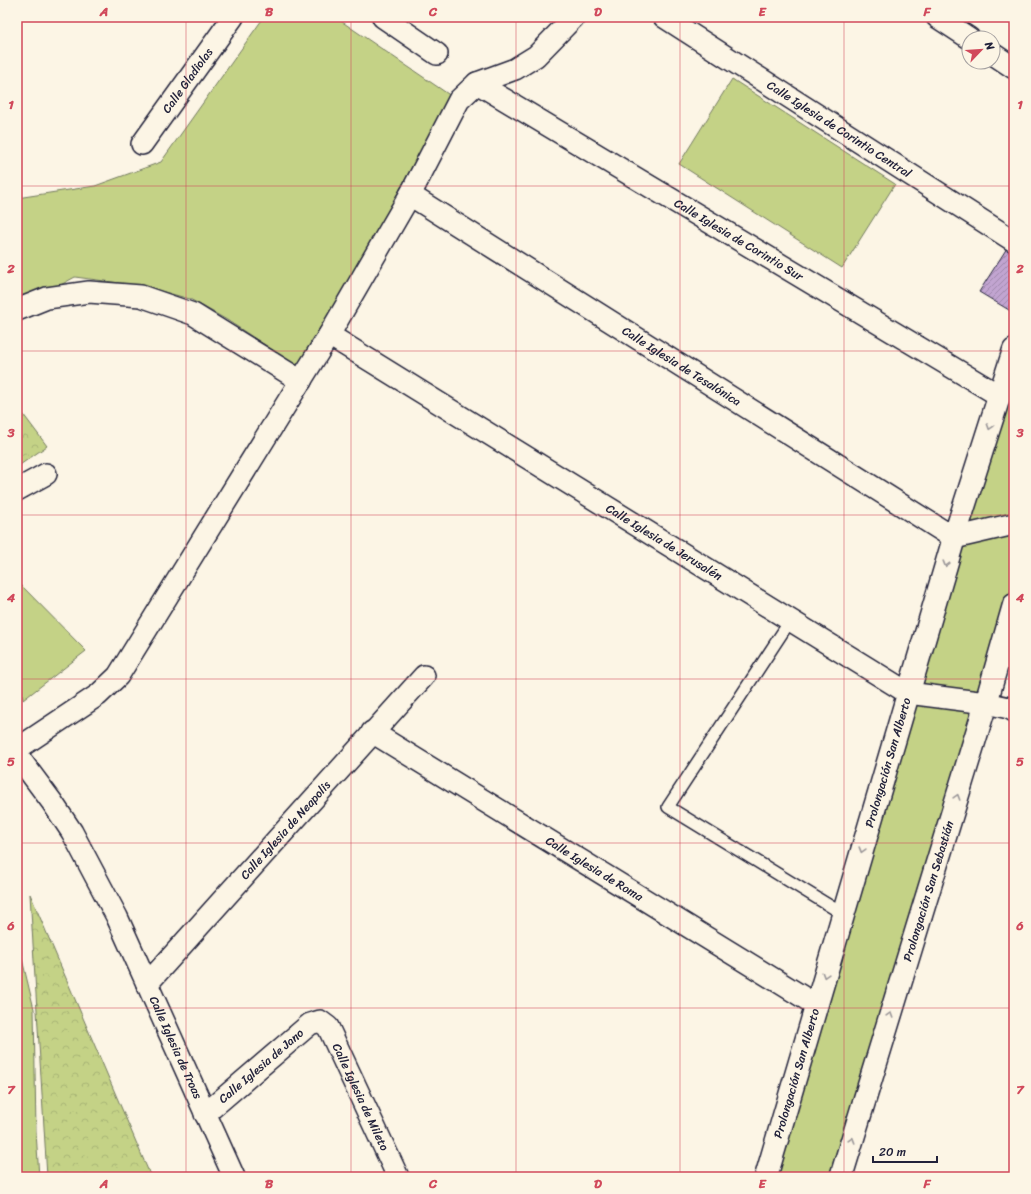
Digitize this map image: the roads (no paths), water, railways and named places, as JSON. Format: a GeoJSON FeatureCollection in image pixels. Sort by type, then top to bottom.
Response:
{"type":"FeatureCollection","features":[{"type":"Feature","properties":{"kind":"main road","name":"Prolongación San Alberto"},"geometry":{"type":"LineString","coordinates":[[766,1177],[954,538],[1013,356]]}},
{"type":"Feature","properties":{"kind":"main road","name":"Prolongación San Sebastián"},"geometry":{"type":"LineString","coordinates":[[841,1177],[986,703],[1007,658],[1014,605]]}},
{"type":"Feature","properties":{"kind":"street","name":"Calle Gladiolas"},"geometry":{"type":"LineString","coordinates":[[142,144],[233,17]]}},
{"type":"Feature","properties":{"kind":"street"},"geometry":{"type":"LineString","coordinates":[[383,17],[437,54]]}},
{"type":"Feature","properties":{"kind":"street"},"geometry":{"type":"LineString","coordinates":[[17,749],[98,695],[118,676],[330,335],[410,195],[460,100],[477,83],[515,69],[536,56],[574,17]]}},
{"type":"Feature","properties":{"kind":"street","name":"Calle Iglesia de Corintio Central"},"geometry":{"type":"LineString","coordinates":[[664,17],[1014,241]]}},
{"type":"Feature","properties":{"kind":"street"},"geometry":{"type":"LineString","coordinates":[[937,17],[961,33]]}},
{"type":"Feature","properties":{"kind":"street"},"geometry":{"type":"LineString","coordinates":[[1001,59],[1014,68]]}},
{"type":"Feature","properties":{"kind":"street","name":"Calle Iglesia de Corintio Sur"},"geometry":{"type":"LineString","coordinates":[[477,83],[1000,396]]}},
{"type":"Feature","properties":{"kind":"street","name":"Calle Iglesia de Tesalónica"},"geometry":{"type":"LineString","coordinates":[[410,195],[954,538]]}},
{"type":"Feature","properties":{"kind":"street"},"geometry":{"type":"LineString","coordinates":[[17,310],[47,298],[89,292],[141,296],[193,314],[301,381]]}},
{"type":"Feature","properties":{"kind":"street","name":"Calle Iglesia de Jerusalén"},"geometry":{"type":"LineString","coordinates":[[330,335],[908,693],[986,703],[1009,708],[1014,711]]}},
{"type":"Feature","properties":{"kind":"street"},"geometry":{"type":"LineString","coordinates":[[17,490],[46,474]]}},
{"type":"Feature","properties":{"kind":"street"},"geometry":{"type":"LineString","coordinates":[[954,538],[1014,524]]}},
{"type":"Feature","properties":{"kind":"street","name":"Calle Iglesia de Neapolis"},"geometry":{"type":"LineString","coordinates":[[147,984],[372,732],[424,676]]}},
{"type":"Feature","properties":{"kind":"street","name":"Calle Iglesia de Roma"},"geometry":{"type":"LineString","coordinates":[[372,732],[816,1005]]}},
{"type":"Feature","properties":{"kind":"street","name":"Calle Iglesia de Troas"},"geometry":{"type":"LineString","coordinates":[[17,755],[72,832],[117,917],[234,1177]]}},
{"type":"Feature","properties":{"kind":"street","name":"Calle Iglesia de Jano"},"geometry":{"type":"LineString","coordinates":[[206,1114],[310,1024],[320,1021]]}},
{"type":"Feature","properties":{"kind":"street","name":"Calle Iglesia de Mileto"},"geometry":{"type":"LineString","coordinates":[[320,1021],[328,1027],[398,1177]]}},
{"type":"Feature","properties":{"kind":"lane"},"geometry":{"type":"LineString","coordinates":[[790,621],[668,807],[843,914]]}}]}
